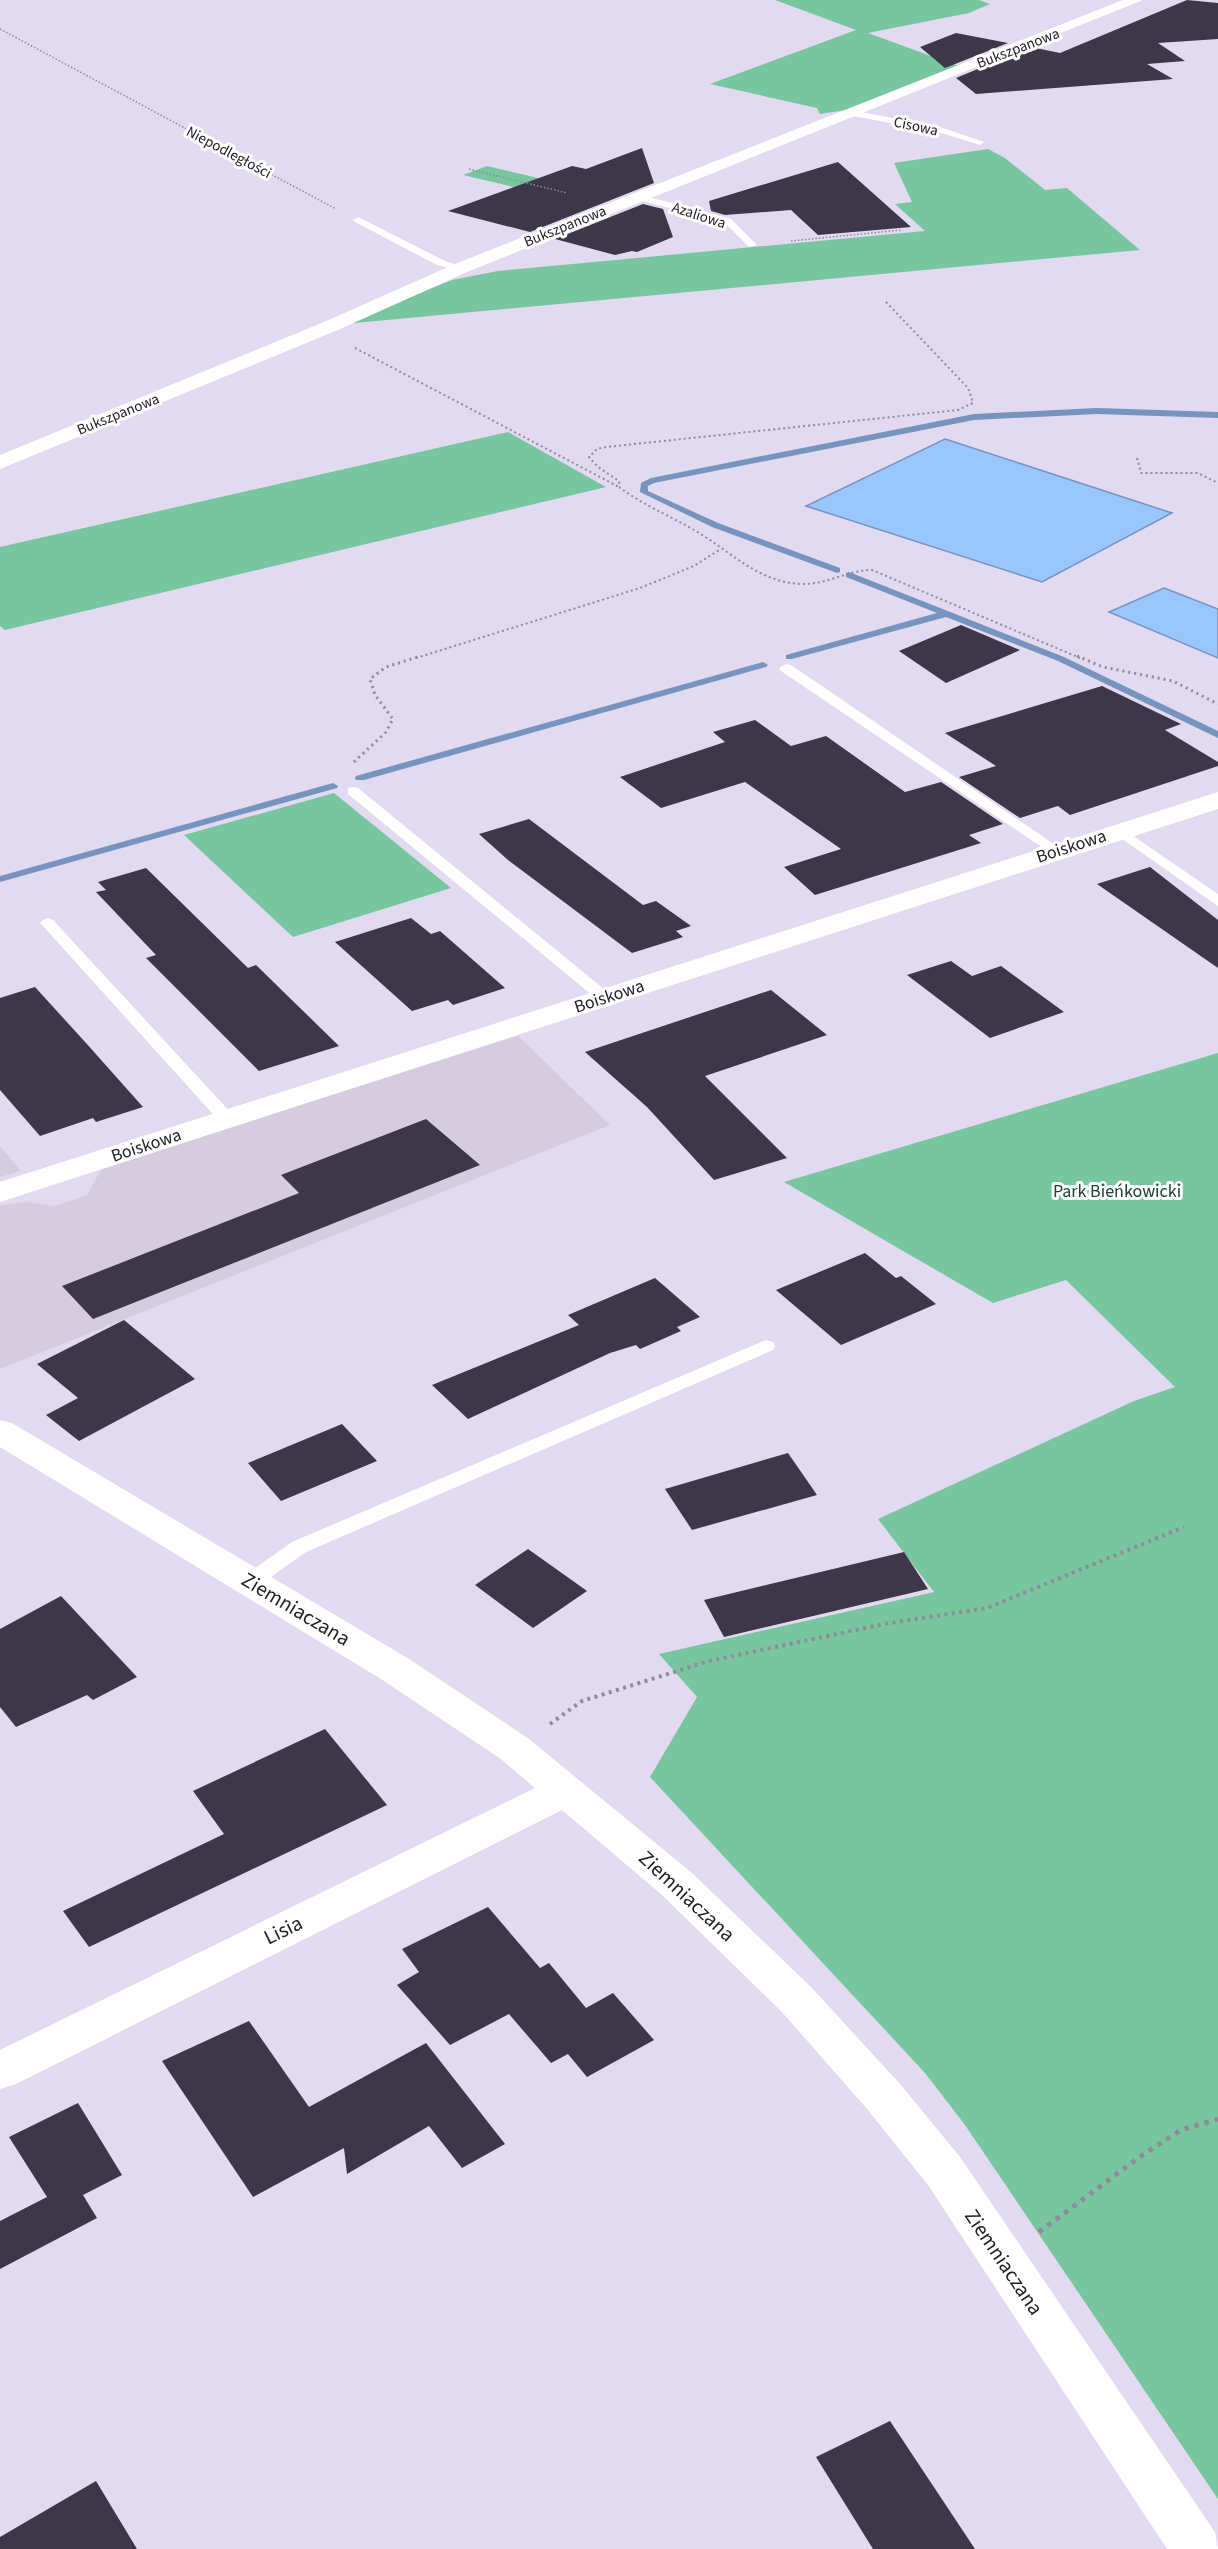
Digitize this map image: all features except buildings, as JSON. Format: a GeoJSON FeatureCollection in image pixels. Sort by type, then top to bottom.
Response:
{"type":"FeatureCollection","features":[{"type":"Feature","properties":{"kind":"street","name":"Bukszpanowa"},"geometry":{"type":"LineString","coordinates":[[0,463],[332,326],[461,268],[1136,0]]}},
{"type":"Feature","properties":{"kind":"street","name":"Boiskowa"},"geometry":{"type":"LineString","coordinates":[[0,1192],[1218,800]]}},
{"type":"Feature","properties":{"kind":"street","name":"Ziemniaczana"},"geometry":{"type":"LineString","coordinates":[[0,1431],[395,1669],[515,1749],[677,1884],[796,1999],[944,2171],[1193,2548]]}},
{"type":"Feature","properties":{"kind":"street","name":"Lisia"},"geometry":{"type":"LineString","coordinates":[[0,2071],[567,1790]]}},
{"type":"Feature","properties":{"kind":"lane","name":"Cisowa"},"geometry":{"type":"LineString","coordinates":[[851,113],[940,130],[980,142]]}},
{"type":"Feature","properties":{"kind":"lane","name":"Azaliowa"},"geometry":{"type":"LineString","coordinates":[[638,196],[728,221],[752,245]]}},
{"type":"Feature","properties":{"kind":"lane"},"geometry":{"type":"LineString","coordinates":[[358,220],[441,263],[461,268]]}},
{"type":"Feature","properties":{"kind":"lane"},"geometry":{"type":"LineString","coordinates":[[786,668],[1057,850]]}},
{"type":"Feature","properties":{"kind":"lane"},"geometry":{"type":"LineString","coordinates":[[353,791],[604,997]]}},
{"type":"Feature","properties":{"kind":"lane"},"geometry":{"type":"LineString","coordinates":[[1120,831],[1218,901]]}},
{"type":"Feature","properties":{"kind":"lane"},"geometry":{"type":"LineString","coordinates":[[48,923],[228,1119]]}},
{"type":"Feature","properties":{"kind":"lane"},"geometry":{"type":"LineString","coordinates":[[251,1581],[299,1547],[765,1346]]}},
{"type":"Feature","properties":{"kind":"path","name":"Niepodległości"},"geometry":{"type":"LineString","coordinates":[[0,29],[239,159],[358,220]]}},
{"type":"Feature","properties":{"kind":"path"},"geometry":{"type":"LineString","coordinates":[[469,169],[617,205]]}},
{"type":"Feature","properties":{"kind":"path"},"geometry":{"type":"LineString","coordinates":[[791,241],[901,230]]}},
{"type":"Feature","properties":{"kind":"path"},"geometry":{"type":"LineString","coordinates":[[620,488],[619,481],[592,461],[589,457],[592,453],[618,445],[957,410],[973,403],[974,398],[968,388],[886,302]]}},
{"type":"Feature","properties":{"kind":"path"},"geometry":{"type":"LineString","coordinates":[[332,326],[339,339],[363,353],[620,488],[635,500],[698,532],[720,550],[750,569],[787,582],[821,582],[856,568],[872,570],[1103,667],[1173,681],[1218,704]]}},
{"type":"Feature","properties":{"kind":"path"},"geometry":{"type":"LineString","coordinates":[[1137,458],[1141,473],[1198,473],[1218,483]]}},
{"type":"Feature","properties":{"kind":"path"},"geometry":{"type":"LineString","coordinates":[[353,791],[344,778],[345,771],[386,732],[393,719],[384,704],[371,692],[370,679],[386,667],[640,588],[694,566],[720,550]]}},
{"type":"Feature","properties":{"kind":"path"},"geometry":{"type":"LineString","coordinates":[[515,1749],[582,1701],[709,1661],[884,1624],[987,1608],[1184,1527]]}},
{"type":"Feature","properties":{"kind":"path"},"geometry":{"type":"LineString","coordinates":[[996,2249],[1043,2231],[1141,2156],[1181,2130],[1218,2118]]}},
{"type":"Feature","properties":{"kind":"shaded area"},"geometry":{"type":"Polygon","coordinates":[[[518,1036],[610,1125],[0,1369],[0,1205],[25,1202],[56,1206],[87,1195],[102,1168],[518,1036]]]}},
{"type":"Feature","properties":{"kind":"shaded area"},"geometry":{"type":"Polygon","coordinates":[[[0,1146],[21,1171],[0,1177],[0,1146]]]}},
{"type":"Feature","properties":{"kind":"green space"},"geometry":{"type":"Polygon","coordinates":[[[775,0],[979,0],[990,4],[969,13],[868,33],[961,67],[846,110],[820,114],[817,108],[710,84],[856,30],[775,0]]]}},
{"type":"Feature","properties":{"kind":"green space"},"geometry":{"type":"Polygon","coordinates":[[[988,149],[1005,158],[1045,190],[1067,188],[1140,250],[344,324],[452,280],[498,271],[925,231],[895,204],[912,202],[894,163],[988,149]]]}},
{"type":"Feature","properties":{"kind":"green space"},"geometry":{"type":"Polygon","coordinates":[[[487,166],[598,192],[573,201],[463,175],[487,166]]]}},
{"type":"Feature","properties":{"kind":"green space"},"geometry":{"type":"Polygon","coordinates":[[[508,432],[606,487],[5,630],[0,626],[0,547],[508,432]]]}},
{"type":"Feature","properties":{"kind":"green space"},"geometry":{"type":"Polygon","coordinates":[[[334,793],[451,888],[293,937],[184,835],[334,793]]]}},
{"type":"Feature","properties":{"kind":"green space","name":"Park Bieńkowicki"},"geometry":{"type":"Polygon","coordinates":[[[1218,1053],[1218,2499],[965,2125],[925,2073],[650,1777],[697,1697],[659,1654],[934,1592],[878,1519],[1134,1401],[1175,1387],[1066,1280],[993,1303],[784,1182],[1218,1053]]]}},
{"type":"Feature","properties":{"kind":"water"},"geometry":{"type":"Polygon","coordinates":[[[945,439],[1172,513],[1042,582],[806,506],[945,439]]]}},
{"type":"Feature","properties":{"kind":"water"},"geometry":{"type":"Polygon","coordinates":[[[1164,588],[1218,609],[1218,658],[1109,612],[1164,588]]]}},
{"type":"Feature","properties":{"kind":"waterway"},"geometry":{"type":"LineString","coordinates":[[837,570],[715,525],[644,492],[644,485],[651,481],[974,417],[1097,411],[1218,415]]}},
{"type":"Feature","properties":{"kind":"waterway"},"geometry":{"type":"LineString","coordinates":[[849,575],[946,614]]}},
{"type":"Feature","properties":{"kind":"waterway"},"geometry":{"type":"LineString","coordinates":[[789,657],[946,614]]}},
{"type":"Feature","properties":{"kind":"waterway"},"geometry":{"type":"LineString","coordinates":[[946,614],[1061,659],[1218,735]]}},
{"type":"Feature","properties":{"kind":"waterway"},"geometry":{"type":"LineString","coordinates":[[360,778],[763,665]]}},
{"type":"Feature","properties":{"kind":"waterway"},"geometry":{"type":"LineString","coordinates":[[0,879],[333,786]]}}]}
